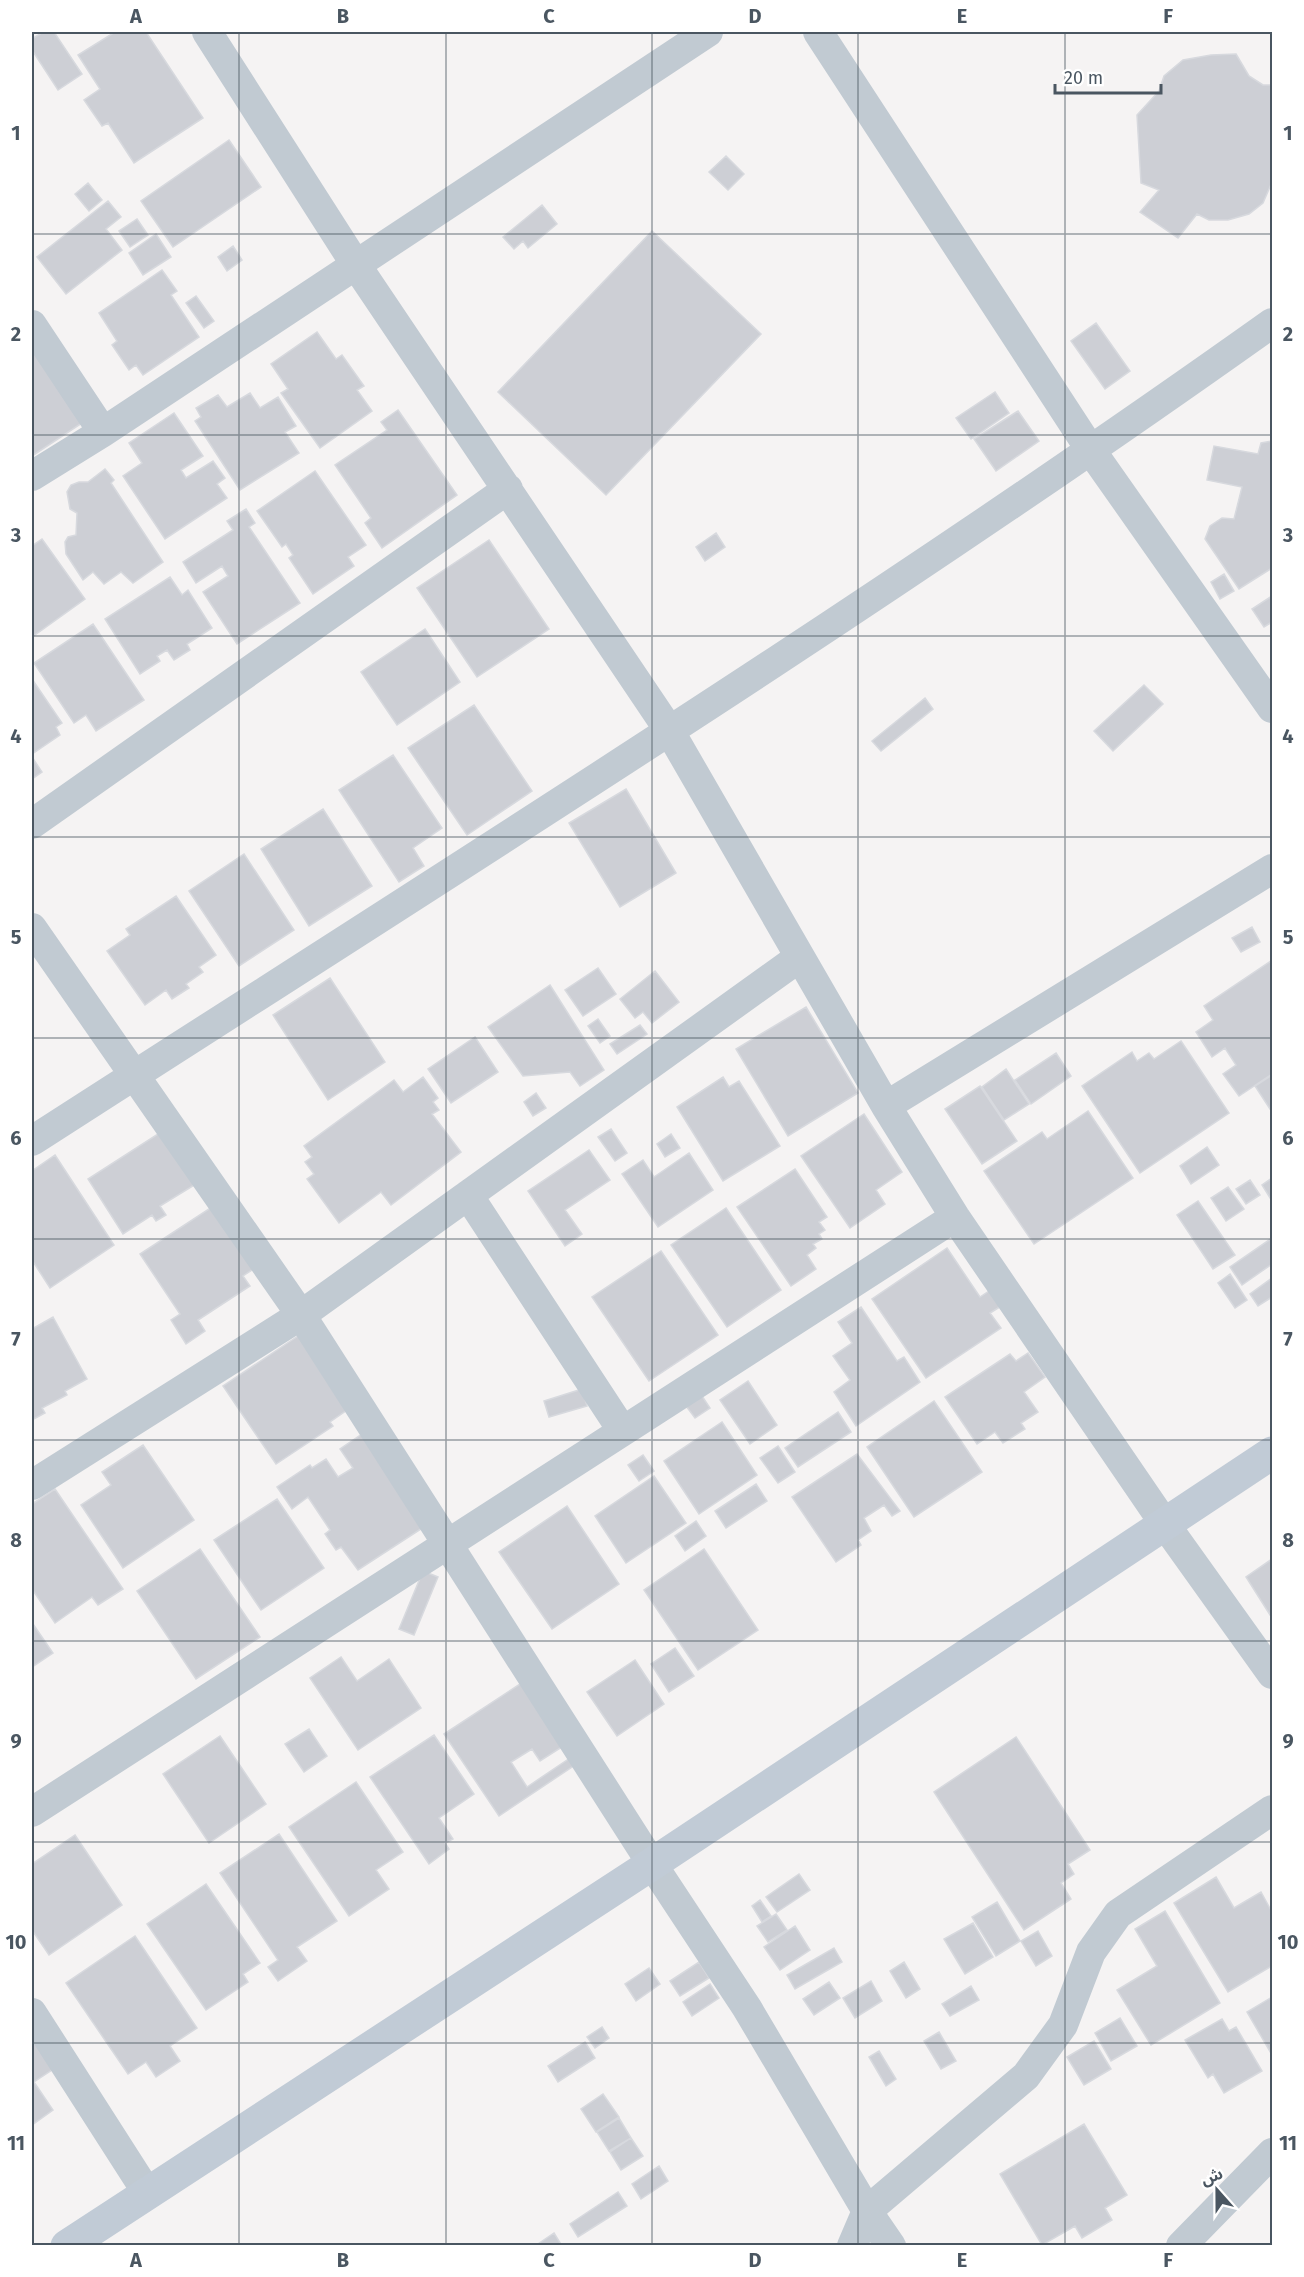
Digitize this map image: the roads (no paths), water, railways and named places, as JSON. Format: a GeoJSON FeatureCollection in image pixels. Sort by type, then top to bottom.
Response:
{"type":"FeatureCollection","features":[{"type":"Feature","properties":{"kind":"street"},"geometry":{"type":"LineString","coordinates":[[207,32],[356,265],[669,730],[886,1106],[955,1217],[1164,1523],[1272,1674]]}},
{"type":"Feature","properties":{"kind":"street"},"geometry":{"type":"LineString","coordinates":[[32,476],[103,432],[708,32]]}},
{"type":"Feature","properties":{"kind":"street"},"geometry":{"type":"LineString","coordinates":[[818,32],[1092,452],[1272,708]]}},
{"type":"Feature","properties":{"kind":"street"},"geometry":{"type":"LineString","coordinates":[[32,1141],[669,730],[1092,452],[1272,323]]}},
{"type":"Feature","properties":{"kind":"street"},"geometry":{"type":"LineString","coordinates":[[32,325],[103,432]]}},
{"type":"Feature","properties":{"kind":"street"},"geometry":{"type":"LineString","coordinates":[[32,824],[508,489]]}},
{"type":"Feature","properties":{"kind":"street"},"geometry":{"type":"LineString","coordinates":[[886,1106],[1272,869]]}},
{"type":"Feature","properties":{"kind":"street"},"geometry":{"type":"LineString","coordinates":[[32,928],[301,1315],[652,1864],[747,2008],[867,2211],[891,2246]]}},
{"type":"Feature","properties":{"kind":"street"},"geometry":{"type":"LineString","coordinates":[[32,1485],[301,1315],[800,957]]}},
{"type":"Feature","properties":{"kind":"street"},"geometry":{"type":"LineString","coordinates":[[468,1195],[622,1430]]}},
{"type":"Feature","properties":{"kind":"street"},"geometry":{"type":"LineString","coordinates":[[32,1812],[446,1542],[955,1217]]}},
{"type":"Feature","properties":{"kind":"street"},"geometry":{"type":"LineString","coordinates":[[68,2246],[652,1864],[1272,1453]]}},
{"type":"Feature","properties":{"kind":"street"},"geometry":{"type":"LineString","coordinates":[[852,2246],[867,2211],[1026,2076],[1063,2025],[1091,1952],[1119,1914],[1272,1810]]}},
{"type":"Feature","properties":{"kind":"street"},"geometry":{"type":"LineString","coordinates":[[32,2013],[148,2194]]}},
{"type":"Feature","properties":{"kind":"street"},"geometry":{"type":"LineString","coordinates":[[1181,2246],[1272,2153]]}}]}
